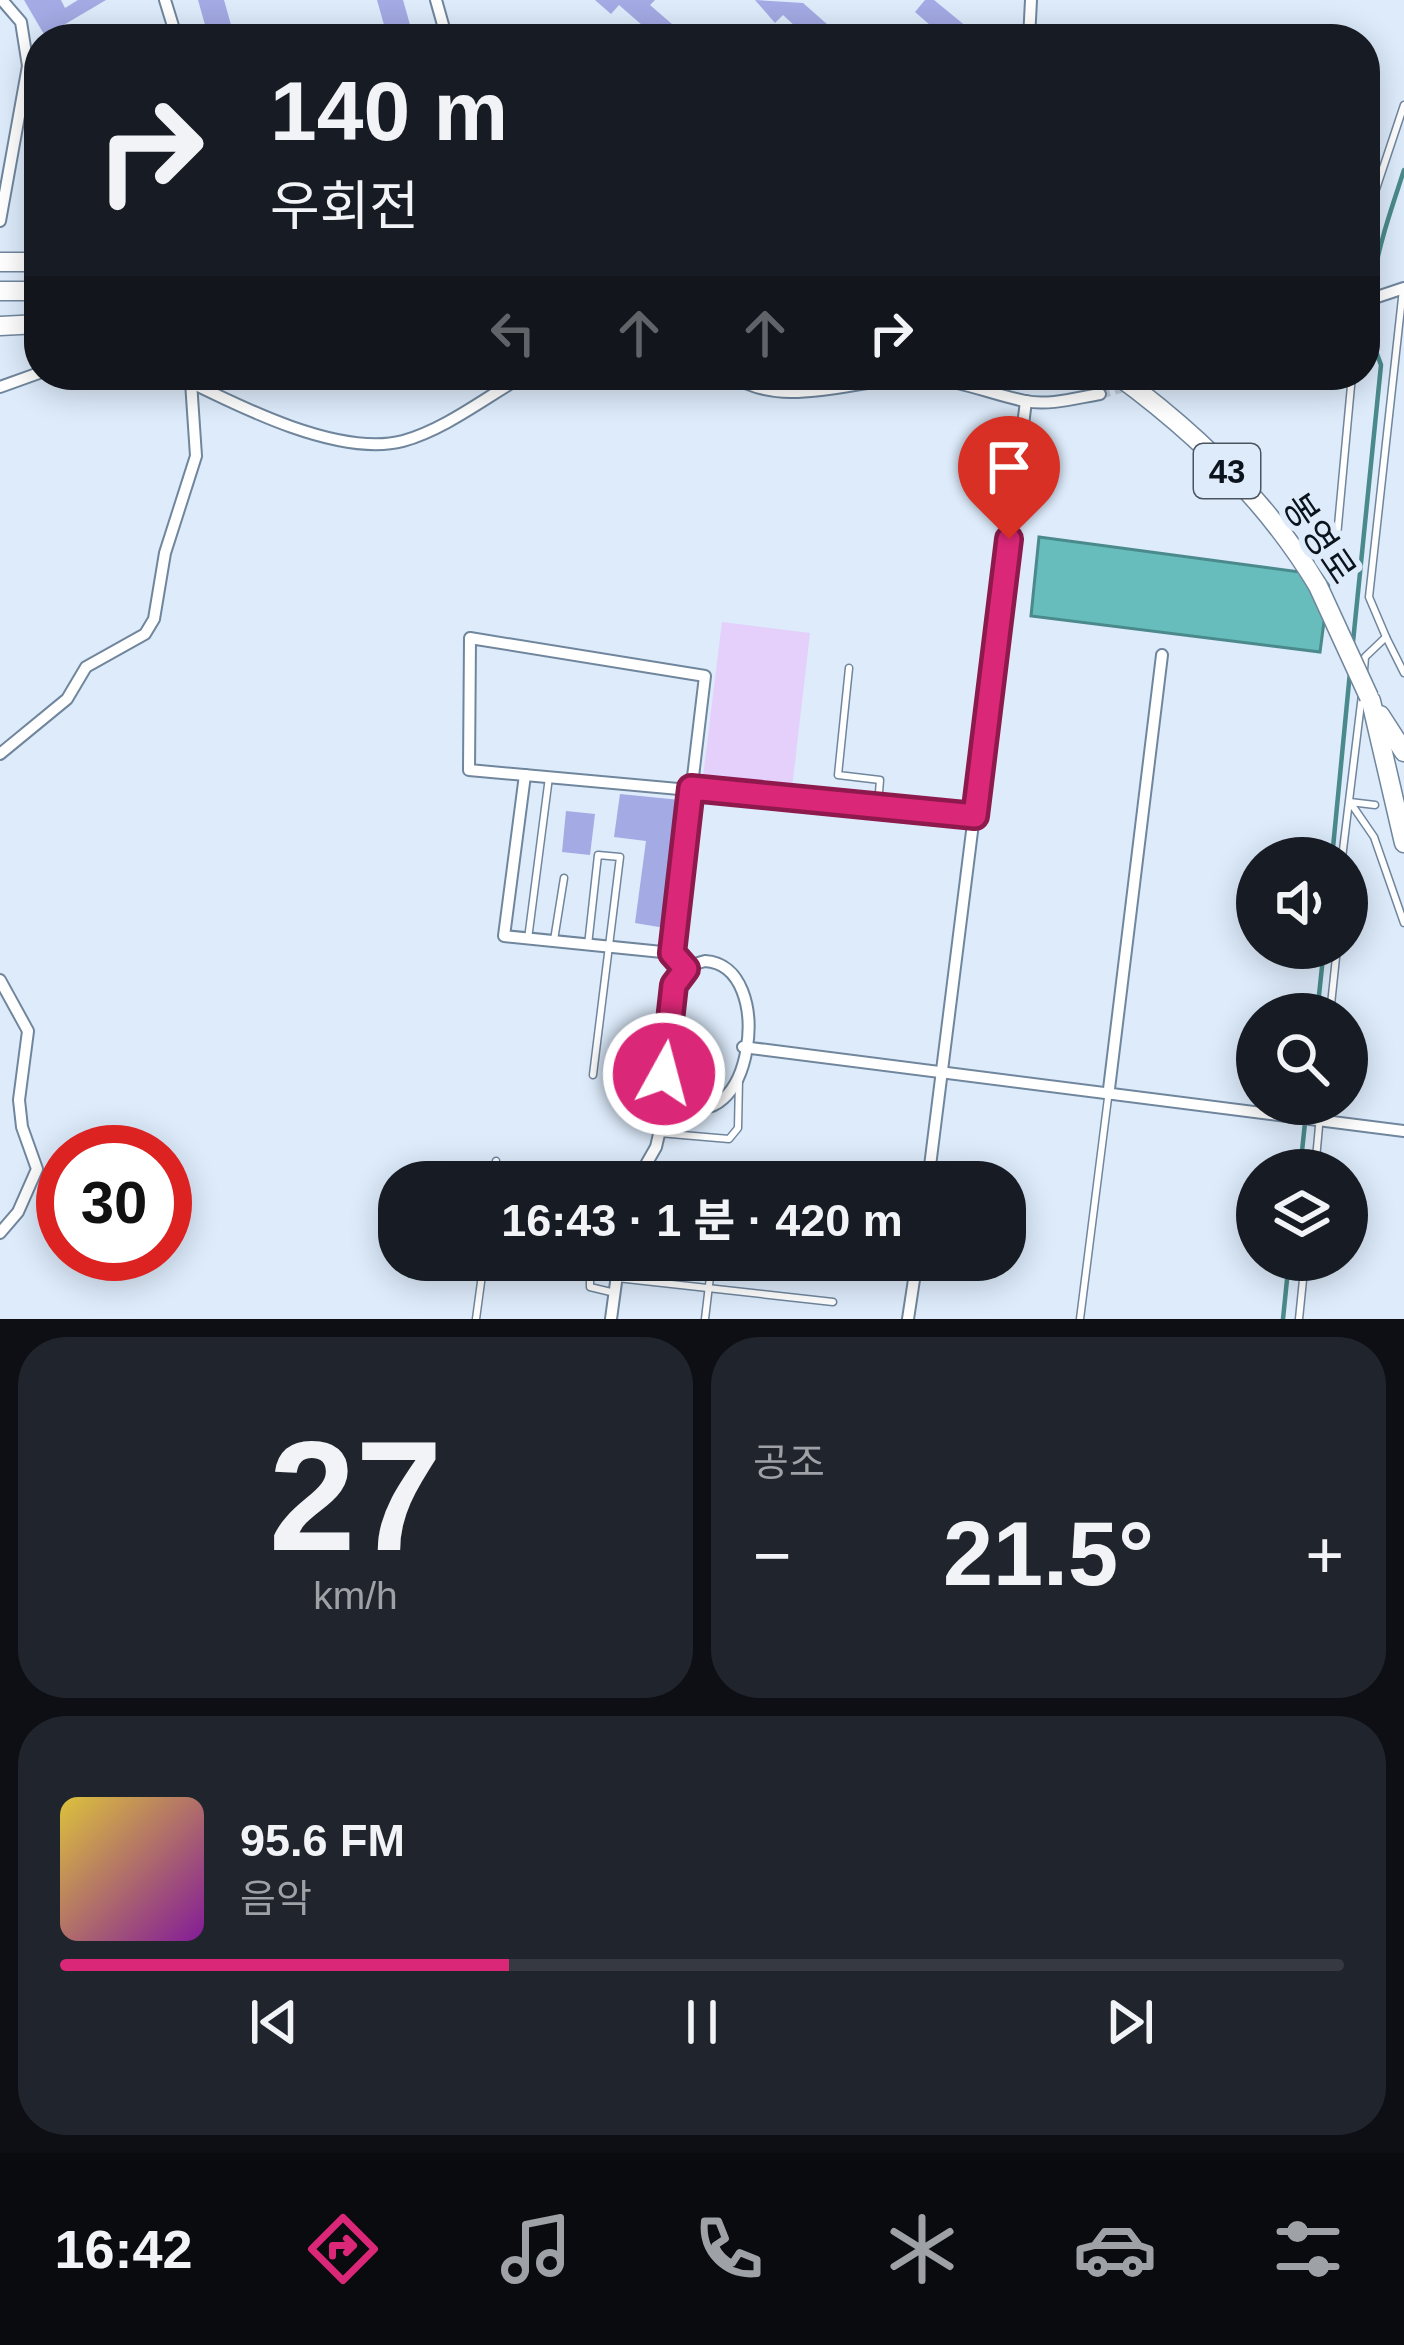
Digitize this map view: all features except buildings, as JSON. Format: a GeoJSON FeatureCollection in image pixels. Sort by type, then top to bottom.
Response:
{"type":"FeatureCollection","features":[{"type":"Feature","properties":{"kind":"highway","name":"봉영로"},"geometry":{"type":"LineString","coordinates":[[1137,390],[1167,412],[1250,494],[1318,586],[1404,784]]}},
{"type":"Feature","properties":{"kind":"highway"},"geometry":{"type":"LineString","coordinates":[[1370,699],[1404,752]]}},
{"type":"Feature","properties":{"kind":"highway"},"geometry":{"type":"LineString","coordinates":[[1370,699],[1404,843]]}},
{"type":"Feature","properties":{"kind":"street"},"geometry":{"type":"LineString","coordinates":[[2,0],[21,22],[24,41]]}},
{"type":"Feature","properties":{"kind":"street"},"geometry":{"type":"LineString","coordinates":[[0,221],[24,88]]}},
{"type":"Feature","properties":{"kind":"street"},"geometry":{"type":"LineString","coordinates":[[0,754],[67,699],[86,667],[145,634],[154,619],[165,554],[196,456],[192,390]]}},
{"type":"Feature","properties":{"kind":"street"},"geometry":{"type":"LineString","coordinates":[[209,390],[292,426],[383,444],[423,434],[498,390]]}},
{"type":"Feature","properties":{"kind":"street"},"geometry":{"type":"LineString","coordinates":[[768,390],[802,390]]}},
{"type":"Feature","properties":{"kind":"street"},"geometry":{"type":"LineString","coordinates":[[986,390],[1026,401],[1100,394]]}},
{"type":"Feature","properties":{"kind":"street"},"geometry":{"type":"LineString","coordinates":[[931,1161],[1026,401]]}},
{"type":"Feature","properties":{"kind":"street"},"geometry":{"type":"LineString","coordinates":[[672,953],[691,788],[705,676],[470,638],[469,770],[691,788],[975,816]]}},
{"type":"Feature","properties":{"kind":"street"},"geometry":{"type":"LineString","coordinates":[[1109,1089],[1162,655]]}},
{"type":"Feature","properties":{"kind":"street"},"geometry":{"type":"LineString","coordinates":[[525,775],[504,937],[672,953],[686,969]]}},
{"type":"Feature","properties":{"kind":"street"},"geometry":{"type":"LineString","coordinates":[[717,962],[741,977],[747,992],[743,1047],[739,1079],[729,1098],[709,1108],[686,1106],[669,1090],[664,1074],[674,985],[686,969],[717,962]]}},
{"type":"Feature","properties":{"kind":"street"},"geometry":{"type":"LineString","coordinates":[[0,980],[28,1031],[19,1100],[37,1169],[18,1212],[0,1233]]}},
{"type":"Feature","properties":{"kind":"street"},"geometry":{"type":"LineString","coordinates":[[743,1047],[1236,1106]]}},
{"type":"Feature","properties":{"kind":"street"},"geometry":{"type":"LineString","coordinates":[[646,1161],[659,1133],[669,1090]]}},
{"type":"Feature","properties":{"kind":"street"},"geometry":{"type":"LineString","coordinates":[[1368,1123],[1404,1131]]}},
{"type":"Feature","properties":{"kind":"street"},"geometry":{"type":"LineString","coordinates":[[611,1319],[617,1281]]}},
{"type":"Feature","properties":{"kind":"street"},"geometry":{"type":"LineString","coordinates":[[908,1319],[914,1281]]}},
{"type":"Feature","properties":{"kind":"lane"},"geometry":{"type":"LineString","coordinates":[[1380,177],[1404,105]]}},
{"type":"Feature","properties":{"kind":"lane"},"geometry":{"type":"LineString","coordinates":[[1400,289],[1369,597],[1404,673]]}},
{"type":"Feature","properties":{"kind":"lane"},"geometry":{"type":"LineString","coordinates":[[1336,547],[1351,390]]}},
{"type":"Feature","properties":{"kind":"lane"},"geometry":{"type":"LineString","coordinates":[[1345,837],[1365,657],[1386,637]]}},
{"type":"Feature","properties":{"kind":"lane"},"geometry":{"type":"LineString","coordinates":[[849,668],[838,775],[880,780],[878,806]]}},
{"type":"Feature","properties":{"kind":"lane"},"geometry":{"type":"LineString","coordinates":[[528,939],[549,777]]}},
{"type":"Feature","properties":{"kind":"lane"},"geometry":{"type":"LineString","coordinates":[[1350,802],[1375,805]]}},
{"type":"Feature","properties":{"kind":"lane"},"geometry":{"type":"LineString","coordinates":[[1350,802],[1373,837],[1404,923]]}},
{"type":"Feature","properties":{"kind":"lane"},"geometry":{"type":"LineString","coordinates":[[588,945],[598,855],[620,857],[593,1075]]}},
{"type":"Feature","properties":{"kind":"lane"},"geometry":{"type":"LineString","coordinates":[[554,941],[564,878]]}},
{"type":"Feature","properties":{"kind":"lane"},"geometry":{"type":"LineString","coordinates":[[659,1133],[729,1139],[738,1128],[739,1079]]}},
{"type":"Feature","properties":{"kind":"lane"},"geometry":{"type":"LineString","coordinates":[[1080,1319],[1109,1089]]}},
{"type":"Feature","properties":{"kind":"lane"},"geometry":{"type":"LineString","coordinates":[[476,1319],[481,1281]]}},
{"type":"Feature","properties":{"kind":"lane"},"geometry":{"type":"LineString","coordinates":[[590,1281],[590,1287],[615,1293]]}},
{"type":"Feature","properties":{"kind":"lane"},"geometry":{"type":"LineString","coordinates":[[645,1281],[833,1302]]}},
{"type":"Feature","properties":{"kind":"lane"},"geometry":{"type":"LineString","coordinates":[[705,1319],[710,1281]]}},
{"type":"Feature","properties":{"kind":"lane"},"geometry":{"type":"LineString","coordinates":[[1298,1319],[1303,1281]]}},
{"type":"Feature","properties":{"kind":"shaded area"},"geometry":{"type":"Polygon","coordinates":[[[1039,537],[1330,576],[1320,652],[1031,616],[1039,537]]]}},
{"type":"Feature","properties":{"kind":"shaded area"},"geometry":{"type":"Polygon","coordinates":[[[722,622],[810,633],[792,788],[703,777],[722,622]]]}},
{"type":"Feature","properties":{"kind":"waterway"},"geometry":{"type":"LineString","coordinates":[[1380,250],[1404,170]]}},
{"type":"Feature","properties":{"kind":"waterway"},"geometry":{"type":"LineString","coordinates":[[1380,362],[1380,375]]}},
{"type":"Feature","properties":{"kind":"waterway"},"geometry":{"type":"LineString","coordinates":[[1353,642],[1378,390]]}},
{"type":"Feature","properties":{"kind":"waterway"},"geometry":{"type":"LineString","coordinates":[[1334,837],[1350,672]]}},
{"type":"Feature","properties":{"kind":"waterway"},"geometry":{"type":"LineString","coordinates":[[1319,993],[1322,969]]}},
{"type":"Feature","properties":{"kind":"waterway"},"geometry":{"type":"LineString","coordinates":[[1302,1149],[1305,1125]]}},
{"type":"Feature","properties":{"kind":"waterway"},"geometry":{"type":"LineString","coordinates":[[1283,1319],[1287,1281]]}},
{"type":"Feature","properties":{"kind":"tunnel"},"geometry":{"type":"LineString","coordinates":[[1100,394],[1114,390]]}},
{"type":"Feature","properties":{"kind":"route"},"geometry":{"type":"LineString","coordinates":[[664,1074],[674,985],[686,969],[672,953],[691,788],[975,816],[1009,539]]}}]}
